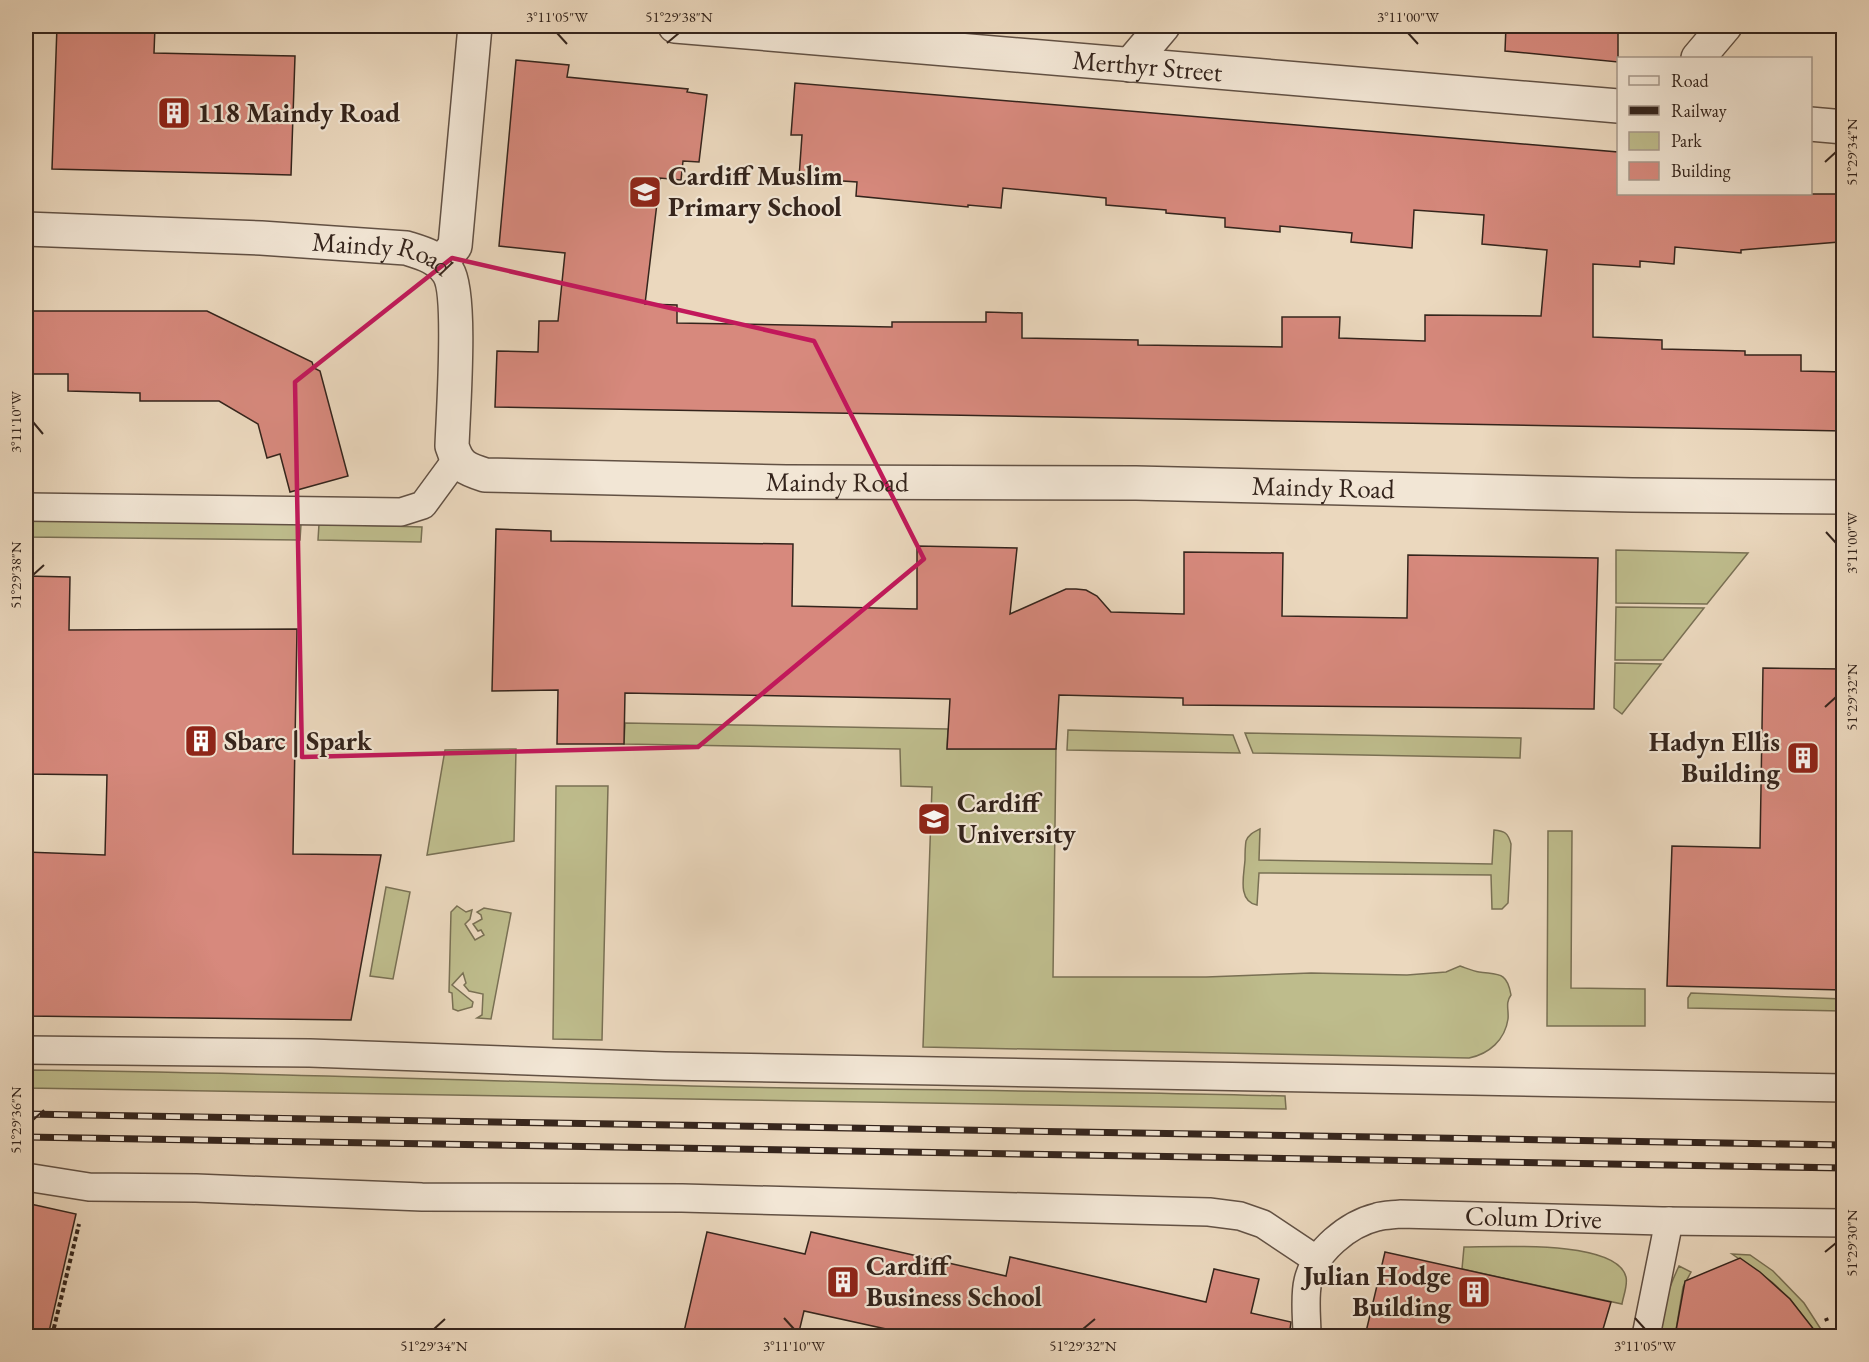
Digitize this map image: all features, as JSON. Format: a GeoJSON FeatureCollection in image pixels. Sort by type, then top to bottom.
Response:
{"type":"FeatureCollection","features":[{"type":"Feature","properties":{"kind":"street"},"geometry":{"type":"LineString","coordinates":[[441,262],[455,246],[475,26]]}},
{"type":"Feature","properties":{"kind":"street","name":"Merthyr Street"},"geometry":{"type":"LineString","coordinates":[[675,26],[1617,106]]}},
{"type":"Feature","properties":{"kind":"street"},"geometry":{"type":"LineString","coordinates":[[1130,65],[1163,26]]}},
{"type":"Feature","properties":{"kind":"street"},"geometry":{"type":"LineString","coordinates":[[1699,57],[1725,26]]}},
{"type":"Feature","properties":{"kind":"street"},"geometry":{"type":"LineString","coordinates":[[1812,124],[1844,126]]}},
{"type":"Feature","properties":{"kind":"street","name":"Maindy Road"},"geometry":{"type":"LineString","coordinates":[[26,229],[261,238],[406,248],[427,254],[441,262],[450,275],[454,288],[452,446],[456,460],[469,470],[485,475],[798,482],[1136,483],[1632,495],[1844,497]]}},
{"type":"Feature","properties":{"kind":"lane"},"geometry":{"type":"LineString","coordinates":[[26,507],[401,512],[423,505],[456,460]]}},
{"type":"Feature","properties":{"kind":"lane"},"geometry":{"type":"LineString","coordinates":[[26,1050],[310,1053],[665,1066],[1844,1088]]}},
{"type":"Feature","properties":{"kind":"lane"},"geometry":{"type":"LineString","coordinates":[[26,1177],[89,1187],[196,1188],[422,1197],[682,1198],[1209,1212],[1240,1216],[1263,1224],[1317,1260]]}},
{"type":"Feature","properties":{"kind":"lane","name":"Colum Drive"},"geometry":{"type":"LineString","coordinates":[[1306,1336],[1307,1283],[1317,1260],[1343,1233],[1361,1222],[1378,1216],[1400,1214],[1844,1223]]}},
{"type":"Feature","properties":{"kind":"lane"},"geometry":{"type":"LineString","coordinates":[[1646,1336],[1669,1221]]}},
{"type":"Feature","properties":{"kind":"path"},"geometry":{"type":"LineString","coordinates":[[52,1336],[89,1187]]}},
{"type":"Feature","properties":{"kind":"highlighted area"},"geometry":{"type":"Polygon","coordinates":[[[452,258],[814,341],[924,559],[698,747],[302,757],[295,382],[452,258]]]}},
{"type":"Feature","properties":{"kind":"green space"},"geometry":{"type":"Polygon","coordinates":[[[26,520],[301,524],[300,540],[26,537],[26,520]]]}},
{"type":"Feature","properties":{"kind":"green space"},"geometry":{"type":"Polygon","coordinates":[[[319,524],[422,527],[421,542],[318,540],[319,524]]]}},
{"type":"Feature","properties":{"kind":"green space"},"geometry":{"type":"Polygon","coordinates":[[[1616,550],[1748,553],[1707,604],[1616,603],[1616,550]]]}},
{"type":"Feature","properties":{"kind":"green space"},"geometry":{"type":"Polygon","coordinates":[[[1616,607],[1704,608],[1663,660],[1615,660],[1616,607]]]}},
{"type":"Feature","properties":{"kind":"green space"},"geometry":{"type":"Polygon","coordinates":[[[1615,663],[1661,664],[1622,714],[1614,708],[1615,663]]]}},
{"type":"Feature","properties":{"kind":"green space"},"geometry":{"type":"Polygon","coordinates":[[[625,723],[948,729],[947,749],[1056,749],[1053,977],[1206,977],[1311,973],[1407,975],[1446,972],[1460,966],[1504,978],[1511,995],[1506,1027],[1495,1045],[1469,1058],[923,1047],[932,787],[901,786],[900,749],[624,744],[625,723]]]}},
{"type":"Feature","properties":{"kind":"green space"},"geometry":{"type":"Polygon","coordinates":[[[1068,730],[1233,735],[1240,753],[1067,750],[1068,730]]]}},
{"type":"Feature","properties":{"kind":"green space"},"geometry":{"type":"Polygon","coordinates":[[[1245,733],[1521,738],[1520,758],[1253,753],[1245,733]]]}},
{"type":"Feature","properties":{"kind":"green space"},"geometry":{"type":"Polygon","coordinates":[[[516,749],[514,841],[427,855],[445,750],[516,749]]]}},
{"type":"Feature","properties":{"kind":"green space"},"geometry":{"type":"Polygon","coordinates":[[[556,786],[608,786],[602,1040],[553,1039],[556,786]]]}},
{"type":"Feature","properties":{"kind":"green space"},"geometry":{"type":"Polygon","coordinates":[[[1260,829],[1259,860],[1492,864],[1494,830],[1501,831],[1506,833],[1511,844],[1508,903],[1502,909],[1492,909],[1491,875],[1259,873],[1257,905],[1251,903],[1244,893],[1243,880],[1246,841],[1250,835],[1260,829]]]}},
{"type":"Feature","properties":{"kind":"green space"},"geometry":{"type":"Polygon","coordinates":[[[1548,831],[1572,831],[1571,988],[1645,989],[1645,1026],[1547,1026],[1548,831]]]}},
{"type":"Feature","properties":{"kind":"green space"},"geometry":{"type":"Polygon","coordinates":[[[386,887],[410,892],[393,979],[370,976],[386,887]]]}},
{"type":"Feature","properties":{"kind":"green space"},"geometry":{"type":"Polygon","coordinates":[[[457,906],[466,912],[472,910],[470,919],[465,924],[475,940],[484,935],[473,924],[482,919],[477,912],[484,908],[511,913],[491,1019],[477,1018],[482,1015],[483,994],[469,991],[464,985],[466,983],[463,973],[452,985],[473,1002],[472,1007],[458,1011],[453,1009],[452,993],[449,992],[451,912],[457,906]]]}},
{"type":"Feature","properties":{"kind":"green space"},"geometry":{"type":"Polygon","coordinates":[[[1691,993],[1843,999],[1843,1011],[1688,1008],[1688,998],[1691,993]]]}},
{"type":"Feature","properties":{"kind":"green space"},"geometry":{"type":"Polygon","coordinates":[[[26,1070],[734,1087],[1285,1096],[1286,1109],[26,1088],[26,1070]]]}},
{"type":"Feature","properties":{"kind":"green space"},"geometry":{"type":"Polygon","coordinates":[[[1527,1246],[1579,1251],[1601,1256],[1618,1265],[1626,1277],[1622,1304],[1462,1269],[1464,1247],[1527,1246]]]}},
{"type":"Feature","properties":{"kind":"green space"},"geometry":{"type":"Polygon","coordinates":[[[1732,1254],[1750,1255],[1773,1271],[1804,1303],[1824,1334],[1814,1331],[1790,1299],[1772,1282],[1732,1254]]]}},
{"type":"Feature","properties":{"kind":"green space"},"geometry":{"type":"Polygon","coordinates":[[[1679,1266],[1691,1272],[1683,1287],[1675,1336],[1661,1336],[1666,1300],[1679,1266]]]}},
{"type":"Feature","properties":{"kind":"building","name":"118 Maindy Road"},"geometry":{"type":"Polygon","coordinates":[[[57,26],[155,26],[154,53],[295,56],[291,175],[52,169],[57,26]]]}},
{"type":"Feature","properties":{"kind":"building"},"geometry":{"type":"Polygon","coordinates":[[[1506,26],[1618,26],[1617,62],[1505,51],[1506,26]]]}},
{"type":"Feature","properties":{"kind":"building"},"geometry":{"type":"Polygon","coordinates":[[[516,60],[569,65],[567,77],[688,89],[687,92],[707,95],[699,162],[683,161],[681,180],[660,178],[645,304],[677,305],[677,323],[892,327],[892,322],[986,322],[986,312],[1022,313],[1022,338],[1138,340],[1138,345],[1282,347],[1282,317],[1340,317],[1339,338],[1425,341],[1425,315],[1541,316],[1547,250],[1482,244],[1484,215],[1414,210],[1412,248],[1351,242],[1352,233],[1280,226],[1280,232],[1225,227],[1225,218],[1106,205],[1106,198],[1003,188],[1001,208],[856,196],[857,182],[799,178],[802,135],[791,135],[795,83],[1617,152],[1617,195],[1844,194],[1839,242],[1741,250],[1741,253],[1675,247],[1674,264],[1640,261],[1640,267],[1593,264],[1593,337],[1662,340],[1662,349],[1745,351],[1745,355],[1801,355],[1801,371],[1844,372],[1844,431],[495,407],[497,351],[538,352],[539,321],[558,321],[565,253],[499,246],[516,60]]]}},
{"type":"Feature","properties":{"kind":"building"},"geometry":{"type":"Polygon","coordinates":[[[26,311],[207,311],[312,362],[314,368],[320,371],[348,476],[290,492],[280,454],[267,458],[258,424],[219,401],[140,401],[140,393],[68,391],[68,374],[26,374],[26,311]]]}},
{"type":"Feature","properties":{"kind":"building"},"geometry":{"type":"Polygon","coordinates":[[[496,529],[551,531],[551,541],[793,544],[792,606],[917,609],[917,546],[1017,548],[1010,614],[1066,589],[1076,589],[1086,590],[1097,596],[1111,612],[1184,614],[1184,552],[1283,553],[1282,616],[1407,618],[1408,555],[1598,558],[1594,709],[1183,705],[1183,698],[1059,695],[1056,749],[947,749],[950,699],[625,693],[624,744],[557,744],[558,690],[492,691],[496,529]]]}},
{"type":"Feature","properties":{"kind":"building","name":"Sbarc | Spark"},"geometry":{"type":"Polygon","coordinates":[[[26,576],[70,577],[69,630],[297,629],[293,854],[381,855],[351,1020],[26,1016],[26,852],[105,855],[107,775],[26,774],[26,576]]]}},
{"type":"Feature","properties":{"kind":"building","name":"Hadyn Ellis Building"},"geometry":{"type":"Polygon","coordinates":[[[1763,668],[1844,669],[1844,990],[1667,986],[1672,846],[1760,848],[1763,668]]]}},
{"type":"Feature","properties":{"kind":"building"},"geometry":{"type":"Polygon","coordinates":[[[26,1203],[76,1214],[48,1336],[26,1336],[26,1203]]]}},
{"type":"Feature","properties":{"kind":"building","name":"Cardiff Business School"},"geometry":{"type":"Polygon","coordinates":[[[707,1232],[805,1254],[811,1232],[1006,1276],[1010,1257],[1206,1302],[1214,1269],[1259,1279],[1251,1313],[1291,1322],[1289,1336],[918,1336],[804,1311],[798,1336],[683,1336],[707,1232]]]}},
{"type":"Feature","properties":{"kind":"building","name":"Julian Hodge Building"},"geometry":{"type":"Polygon","coordinates":[[[1385,1252],[1611,1302],[1601,1336],[1365,1336],[1385,1252]]]}},
{"type":"Feature","properties":{"kind":"building"},"geometry":{"type":"Polygon","coordinates":[[[1740,1258],[1760,1272],[1790,1299],[1819,1336],[1675,1336],[1685,1281],[1740,1258]]]}},
{"type":"Feature","properties":{"kind":"railway"},"geometry":{"type":"LineString","coordinates":[[26,1114],[1844,1145]]}},
{"type":"Feature","properties":{"kind":"railway"},"geometry":{"type":"LineString","coordinates":[[26,1137],[1844,1168]]}},
{"type":"Feature","properties":{"kind":"place","name":"118 Maindy Road"},"geometry":{"type":"Point","coordinates":[174,113]}},
{"type":"Feature","properties":{"kind":"place","name":"Cardiff Muslim Primary School"},"geometry":{"type":"Point","coordinates":[645,192]}},
{"type":"Feature","properties":{"kind":"place","name":"Sbarc | Spark"},"geometry":{"type":"Point","coordinates":[201,741]}},
{"type":"Feature","properties":{"kind":"place","name":"Hadyn Ellis Building"},"geometry":{"type":"Point","coordinates":[1803,758]}},
{"type":"Feature","properties":{"kind":"place","name":"Cardiff University"},"geometry":{"type":"Point","coordinates":[934,819]}},
{"type":"Feature","properties":{"kind":"place","name":"Cardiff Business School"},"geometry":{"type":"Point","coordinates":[843,1282]}},
{"type":"Feature","properties":{"kind":"place","name":"Julian Hodge Building"},"geometry":{"type":"Point","coordinates":[1474,1292]}}]}
